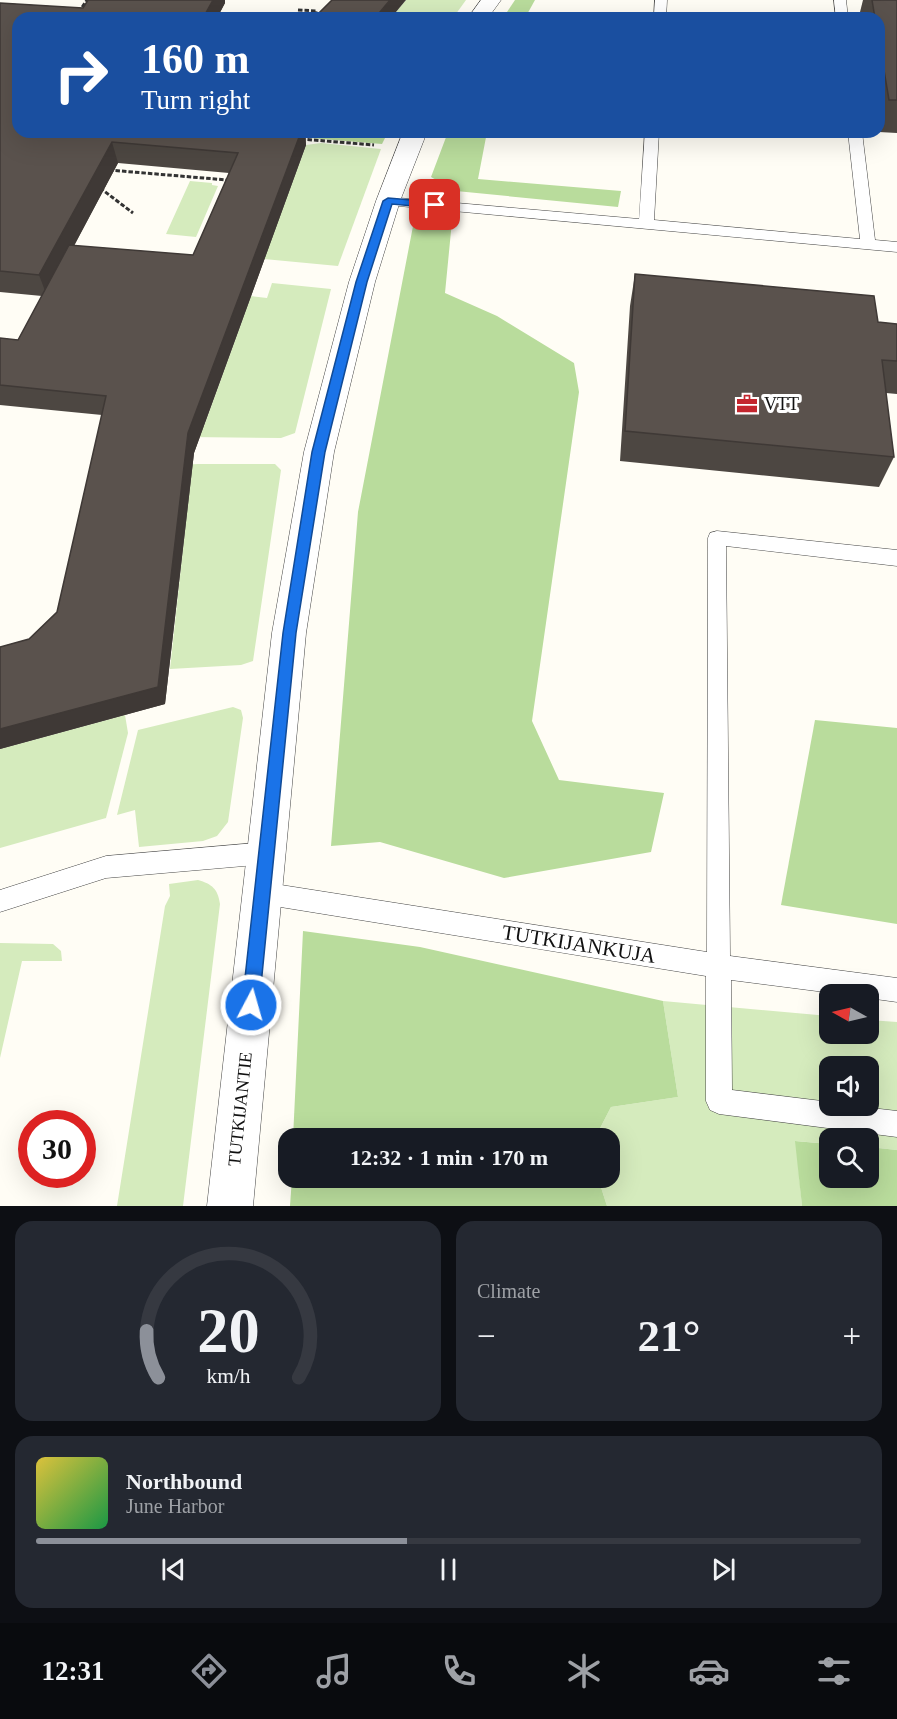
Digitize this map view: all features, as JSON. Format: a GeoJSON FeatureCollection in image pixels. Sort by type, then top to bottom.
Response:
{"type":"FeatureCollection","features":[{"type":"Feature","properties":{"kind":"street"},"geometry":{"type":"LineString","coordinates":[[482,12],[491,0]]}},
{"type":"Feature","properties":{"kind":"street","name":"TUTKIJANTIE"},"geometry":{"type":"LineString","coordinates":[[230,1206],[290,633],[319,452],[362,282],[388,201],[413,138]]}},
{"type":"Feature","properties":{"kind":"lane"},"geometry":{"type":"LineString","coordinates":[[646,225],[652,138]]}},
{"type":"Feature","properties":{"kind":"lane"},"geometry":{"type":"LineString","coordinates":[[856,138],[868,245]]}},
{"type":"Feature","properties":{"kind":"lane"},"geometry":{"type":"LineString","coordinates":[[388,201],[897,248]]}},
{"type":"Feature","properties":{"kind":"lane"},"geometry":{"type":"LineString","coordinates":[[897,558],[717,538],[719,1101],[897,1124]]}},
{"type":"Feature","properties":{"kind":"lane"},"geometry":{"type":"LineString","coordinates":[[0,901],[106,867],[267,853]]}},
{"type":"Feature","properties":{"kind":"lane","name":"TUTKIJANKUJA"},"geometry":{"type":"LineString","coordinates":[[262,893],[718,966],[897,990]]}},
{"type":"Feature","properties":{"kind":"path"},"geometry":{"type":"LineString","coordinates":[[298,10],[317,12]]}},
{"type":"Feature","properties":{"kind":"path"},"geometry":{"type":"LineString","coordinates":[[294,139],[375,146]]}},
{"type":"Feature","properties":{"kind":"path"},"geometry":{"type":"LineString","coordinates":[[101,169],[227,180],[223,190]]}},
{"type":"Feature","properties":{"kind":"path"},"geometry":{"type":"LineString","coordinates":[[92,183],[133,213]]}},
{"type":"Feature","properties":{"kind":"green space"},"geometry":{"type":"Polygon","coordinates":[[[406,0],[466,0],[457,12],[396,12],[406,0]]]}},
{"type":"Feature","properties":{"kind":"green space"},"geometry":{"type":"Polygon","coordinates":[[[515,0],[535,0],[528,12],[507,12],[515,0]]]}},
{"type":"Feature","properties":{"kind":"green space"},"geometry":{"type":"Polygon","coordinates":[[[309,138],[385,138],[382,144],[309,138]]]}},
{"type":"Feature","properties":{"kind":"green space"},"geometry":{"type":"Polygon","coordinates":[[[446,138],[486,138],[478,179],[621,191],[618,207],[456,191],[431,177],[446,138]]]}},
{"type":"Feature","properties":{"kind":"green space"},"geometry":{"type":"Polygon","coordinates":[[[321,143],[381,149],[338,266],[264,259],[306,145],[321,143]]]}},
{"type":"Feature","properties":{"kind":"green space"},"geometry":{"type":"Polygon","coordinates":[[[190,181],[212,183],[218,186],[196,237],[166,234],[190,181]]]}},
{"type":"Feature","properties":{"kind":"green space"},"geometry":{"type":"Polygon","coordinates":[[[414,221],[452,221],[445,293],[497,316],[574,363],[579,392],[532,721],[559,780],[664,793],[651,852],[504,878],[380,842],[331,846],[358,512],[414,221]]]}},
{"type":"Feature","properties":{"kind":"green space"},"geometry":{"type":"Polygon","coordinates":[[[272,283],[331,289],[295,433],[281,438],[102,436],[110,416],[204,426],[251,296],[267,298],[272,283]]]}},
{"type":"Feature","properties":{"kind":"green space"},"geometry":{"type":"Polygon","coordinates":[[[198,464],[275,464],[281,470],[253,661],[241,665],[170,669],[191,474],[101,469],[198,464]]]}},
{"type":"Feature","properties":{"kind":"green space"},"geometry":{"type":"Polygon","coordinates":[[[233,707],[241,710],[243,718],[228,822],[217,836],[203,841],[139,847],[135,810],[117,815],[138,730],[233,707]]]}},
{"type":"Feature","properties":{"kind":"green space"},"geometry":{"type":"Polygon","coordinates":[[[125,715],[128,733],[106,818],[0,848],[0,749],[125,715]]]}},
{"type":"Feature","properties":{"kind":"green space"},"geometry":{"type":"Polygon","coordinates":[[[815,720],[897,728],[897,924],[781,905],[815,720]]]}},
{"type":"Feature","properties":{"kind":"green space"},"geometry":{"type":"Polygon","coordinates":[[[198,880],[214,888],[220,904],[183,1206],[117,1206],[165,906],[170,896],[169,884],[198,880]]]}},
{"type":"Feature","properties":{"kind":"green space"},"geometry":{"type":"Polygon","coordinates":[[[303,931],[420,947],[663,1001],[678,1097],[611,1107],[600,1128],[293,1128],[303,931]]]}},
{"type":"Feature","properties":{"kind":"green space"},"geometry":{"type":"Polygon","coordinates":[[[0,943],[53,944],[61,951],[62,961],[22,961],[0,1058],[0,943]]]}},
{"type":"Feature","properties":{"kind":"green space"},"geometry":{"type":"Polygon","coordinates":[[[663,1001],[819,1015],[819,1044],[879,1044],[879,1021],[897,1022],[897,1150],[879,1148],[879,1128],[819,1128],[819,1143],[796,1141],[802,1206],[607,1206],[601,1188],[620,1188],[620,1128],[600,1128],[611,1107],[678,1097],[663,1001]]]}},
{"type":"Feature","properties":{"kind":"green space"},"geometry":{"type":"Polygon","coordinates":[[[795,1141],[819,1143],[819,1188],[879,1188],[879,1148],[897,1150],[897,1206],[802,1206],[795,1141]]]}},
{"type":"Feature","properties":{"kind":"green space"},"geometry":{"type":"Polygon","coordinates":[[[291,1188],[601,1188],[607,1206],[290,1206],[291,1188]]]}},
{"type":"Feature","properties":{"kind":"building"},"geometry":{"type":"Polygon","coordinates":[[[88,0],[213,0],[206,12],[12,12],[12,138],[299,138],[188,433],[158,687],[0,729],[0,647],[29,639],[57,612],[106,396],[0,385],[0,338],[18,340],[69,245],[193,255],[238,153],[112,142],[39,275],[0,271],[0,3],[83,8],[88,0]]]}},
{"type":"Feature","properties":{"kind":"building"},"geometry":{"type":"Polygon","coordinates":[[[332,0],[390,0],[380,12],[320,12],[332,0]]]}},
{"type":"Feature","properties":{"kind":"building"},"geometry":{"type":"Polygon","coordinates":[[[872,0],[897,0],[897,100],[889,100],[885,76],[885,12],[874,12],[872,0]]]}},
{"type":"Feature","properties":{"kind":"building","name":"VTT"},"geometry":{"type":"Polygon","coordinates":[[[635,274],[874,296],[878,322],[897,324],[897,361],[882,360],[894,457],[625,431],[635,274]]]}},
{"type":"Feature","properties":{"kind":"place","name":"VTT"},"geometry":{"type":"Point","coordinates":[747,404]}},
{"type":"Feature","properties":{"kind":"route"},"geometry":{"type":"LineString","coordinates":[[251,1005],[290,633],[319,452],[362,282],[388,201],[435,205]]}}]}
